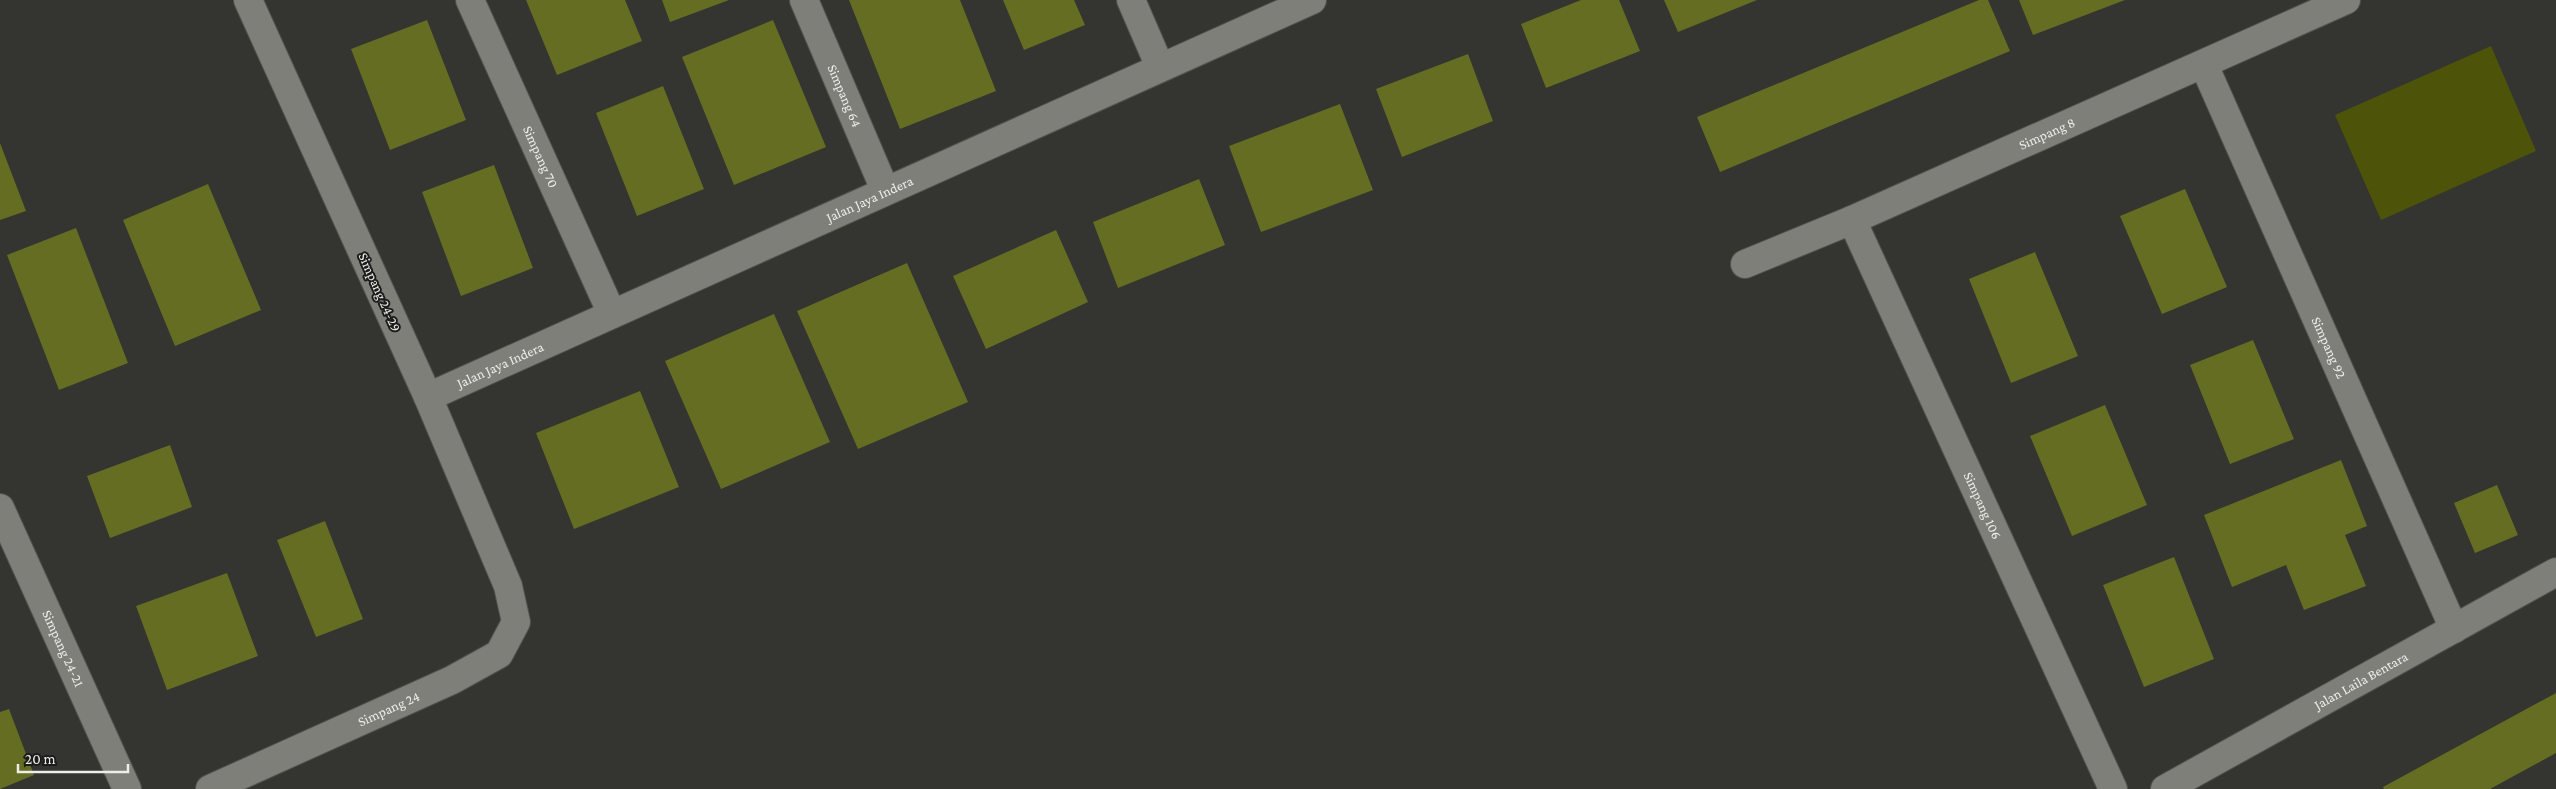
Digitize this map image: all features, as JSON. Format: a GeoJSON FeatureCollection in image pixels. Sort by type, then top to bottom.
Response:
{"type":"FeatureCollection","features":[{"type":"Feature","properties":{"kind":"street","name":"Simpang 24-29"},"geometry":{"type":"LineString","coordinates":[[248,0],[428,397],[508,586]]}},
{"type":"Feature","properties":{"kind":"street","name":"Simpang 70"},"geometry":{"type":"LineString","coordinates":[[470,0],[612,314]]}},
{"type":"Feature","properties":{"kind":"street","name":"Simpang 64"},"geometry":{"type":"LineString","coordinates":[[804,0],[885,190]]}},
{"type":"Feature","properties":{"kind":"street"},"geometry":{"type":"LineString","coordinates":[[1131,0],[1160,67]]}},
{"type":"Feature","properties":{"kind":"street","name":"Jalan Jaya Indera"},"geometry":{"type":"LineString","coordinates":[[428,397],[748,254],[885,190],[1312,0]]}},
{"type":"Feature","properties":{"kind":"street","name":"Simpang 8"},"geometry":{"type":"LineString","coordinates":[[1745,264],[1852,220],[2346,0]]}},
{"type":"Feature","properties":{"kind":"street","name":"Simpang 92"},"geometry":{"type":"LineString","coordinates":[[2204,64],[2454,629]]}},
{"type":"Feature","properties":{"kind":"street","name":"Simpang 106"},"geometry":{"type":"LineString","coordinates":[[1852,220],[2113,789]]}},
{"type":"Feature","properties":{"kind":"street","name":"Simpang 24-21"},"geometry":{"type":"LineString","coordinates":[[0,508],[127,789]]}},
{"type":"Feature","properties":{"kind":"street","name":"Jalan Laila Bentara"},"geometry":{"type":"LineString","coordinates":[[2165,789],[2556,572]]}},
{"type":"Feature","properties":{"kind":"street","name":"Simpang 24"},"geometry":{"type":"LineString","coordinates":[[210,789],[452,680],[500,654],[516,622],[508,586]]}},
{"type":"Feature","properties":{"kind":"green space"},"geometry":{"type":"Polygon","coordinates":[[[2491,46],[2536,151],[2381,220],[2335,115],[2491,46]]]}},
{"type":"Feature","properties":{"kind":"building"},"geometry":{"type":"Polygon","coordinates":[[[526,0],[625,0],[642,41],[557,75],[526,0]]]}},
{"type":"Feature","properties":{"kind":"building"},"geometry":{"type":"Polygon","coordinates":[[[662,0],[729,0],[670,22],[662,0]]]}},
{"type":"Feature","properties":{"kind":"building"},"geometry":{"type":"Polygon","coordinates":[[[849,0],[960,0],[996,91],[900,129],[849,0]]]}},
{"type":"Feature","properties":{"kind":"building"},"geometry":{"type":"Polygon","coordinates":[[[1003,0],[1074,0],[1085,25],[1024,50],[1003,0]]]}},
{"type":"Feature","properties":{"kind":"building"},"geometry":{"type":"Polygon","coordinates":[[[1581,0],[1619,0],[1640,51],[1546,88],[1521,24],[1581,0]]]}},
{"type":"Feature","properties":{"kind":"building"},"geometry":{"type":"Polygon","coordinates":[[[1664,0],[1757,0],[1678,32],[1664,0]]]}},
{"type":"Feature","properties":{"kind":"building"},"geometry":{"type":"Polygon","coordinates":[[[1979,0],[1988,0],[2010,51],[1720,172],[1697,117],[1979,0]]]}},
{"type":"Feature","properties":{"kind":"building"},"geometry":{"type":"Polygon","coordinates":[[[2019,0],[2125,0],[2033,35],[2019,0]]]}},
{"type":"Feature","properties":{"kind":"building"},"geometry":{"type":"Polygon","coordinates":[[[427,20],[466,120],[390,150],[351,49],[427,20]]]}},
{"type":"Feature","properties":{"kind":"building"},"geometry":{"type":"Polygon","coordinates":[[[773,20],[826,147],[734,185],[682,57],[773,20]]]}},
{"type":"Feature","properties":{"kind":"building"},"geometry":{"type":"Polygon","coordinates":[[[1468,54],[1493,121],[1402,157],[1376,89],[1468,54]]]}},
{"type":"Feature","properties":{"kind":"building"},"geometry":{"type":"Polygon","coordinates":[[[663,86],[704,189],[637,216],[596,113],[663,86]]]}},
{"type":"Feature","properties":{"kind":"building"},"geometry":{"type":"Polygon","coordinates":[[[1340,104],[1373,190],[1261,232],[1229,146],[1340,104]]]}},
{"type":"Feature","properties":{"kind":"building"},"geometry":{"type":"Polygon","coordinates":[[[0,143],[26,211],[0,220],[0,143]]]}},
{"type":"Feature","properties":{"kind":"building"},"geometry":{"type":"Polygon","coordinates":[[[494,165],[533,268],[461,296],[422,192],[494,165]]]}},
{"type":"Feature","properties":{"kind":"building"},"geometry":{"type":"Polygon","coordinates":[[[1199,179],[1225,245],[1118,288],[1093,222],[1199,179]]]}},
{"type":"Feature","properties":{"kind":"building"},"geometry":{"type":"Polygon","coordinates":[[[208,184],[261,310],[175,346],[123,220],[208,184]]]}},
{"type":"Feature","properties":{"kind":"building"},"geometry":{"type":"Polygon","coordinates":[[[2185,189],[2227,287],[2162,314],[2120,216],[2185,189]]]}},
{"type":"Feature","properties":{"kind":"building"},"geometry":{"type":"Polygon","coordinates":[[[76,228],[128,363],[59,390],[7,255],[76,228]]]}},
{"type":"Feature","properties":{"kind":"building"},"geometry":{"type":"Polygon","coordinates":[[[1056,230],[1088,302],[986,349],[953,276],[1056,230]]]}},
{"type":"Feature","properties":{"kind":"building"},"geometry":{"type":"Polygon","coordinates":[[[2035,252],[2078,356],[2011,383],[1969,279],[2035,252]]]}},
{"type":"Feature","properties":{"kind":"building"},"geometry":{"type":"Polygon","coordinates":[[[907,263],[968,402],[858,449],[797,311],[907,263]]]}},
{"type":"Feature","properties":{"kind":"building"},"geometry":{"type":"Polygon","coordinates":[[[774,314],[830,442],[721,489],[665,361],[774,314]]]}},
{"type":"Feature","properties":{"kind":"building"},"geometry":{"type":"Polygon","coordinates":[[[2253,340],[2294,439],[2230,464],[2190,365],[2253,340]]]}},
{"type":"Feature","properties":{"kind":"building"},"geometry":{"type":"Polygon","coordinates":[[[640,391],[679,487],[574,529],[536,433],[640,391]]]}},
{"type":"Feature","properties":{"kind":"building"},"geometry":{"type":"Polygon","coordinates":[[[2105,405],[2147,505],[2072,536],[2030,436],[2105,405]]]}},
{"type":"Feature","properties":{"kind":"building"},"geometry":{"type":"Polygon","coordinates":[[[170,445],[192,507],[110,538],[87,476],[170,445]]]}},
{"type":"Feature","properties":{"kind":"building"},"geometry":{"type":"Polygon","coordinates":[[[2341,460],[2367,526],[2345,535],[2366,586],[2304,610],[2286,565],[2232,587],[2204,515],[2341,460]]]}},
{"type":"Feature","properties":{"kind":"building"},"geometry":{"type":"Polygon","coordinates":[[[2497,485],[2518,535],[2475,553],[2454,503],[2497,485]]]}},
{"type":"Feature","properties":{"kind":"building"},"geometry":{"type":"Polygon","coordinates":[[[325,521],[363,619],[316,637],[277,540],[325,521]]]}},
{"type":"Feature","properties":{"kind":"building"},"geometry":{"type":"Polygon","coordinates":[[[2174,557],[2214,659],[2144,687],[2103,585],[2174,557]]]}},
{"type":"Feature","properties":{"kind":"building"},"geometry":{"type":"Polygon","coordinates":[[[227,573],[258,656],[167,690],[136,606],[227,573]]]}},
{"type":"Feature","properties":{"kind":"building"},"geometry":{"type":"Polygon","coordinates":[[[2556,693],[2556,753],[2490,789],[2384,789],[2383,787],[2556,693]]]}},
{"type":"Feature","properties":{"kind":"building"},"geometry":{"type":"Polygon","coordinates":[[[9,709],[34,775],[0,789],[0,712],[9,709]]]}}]}
